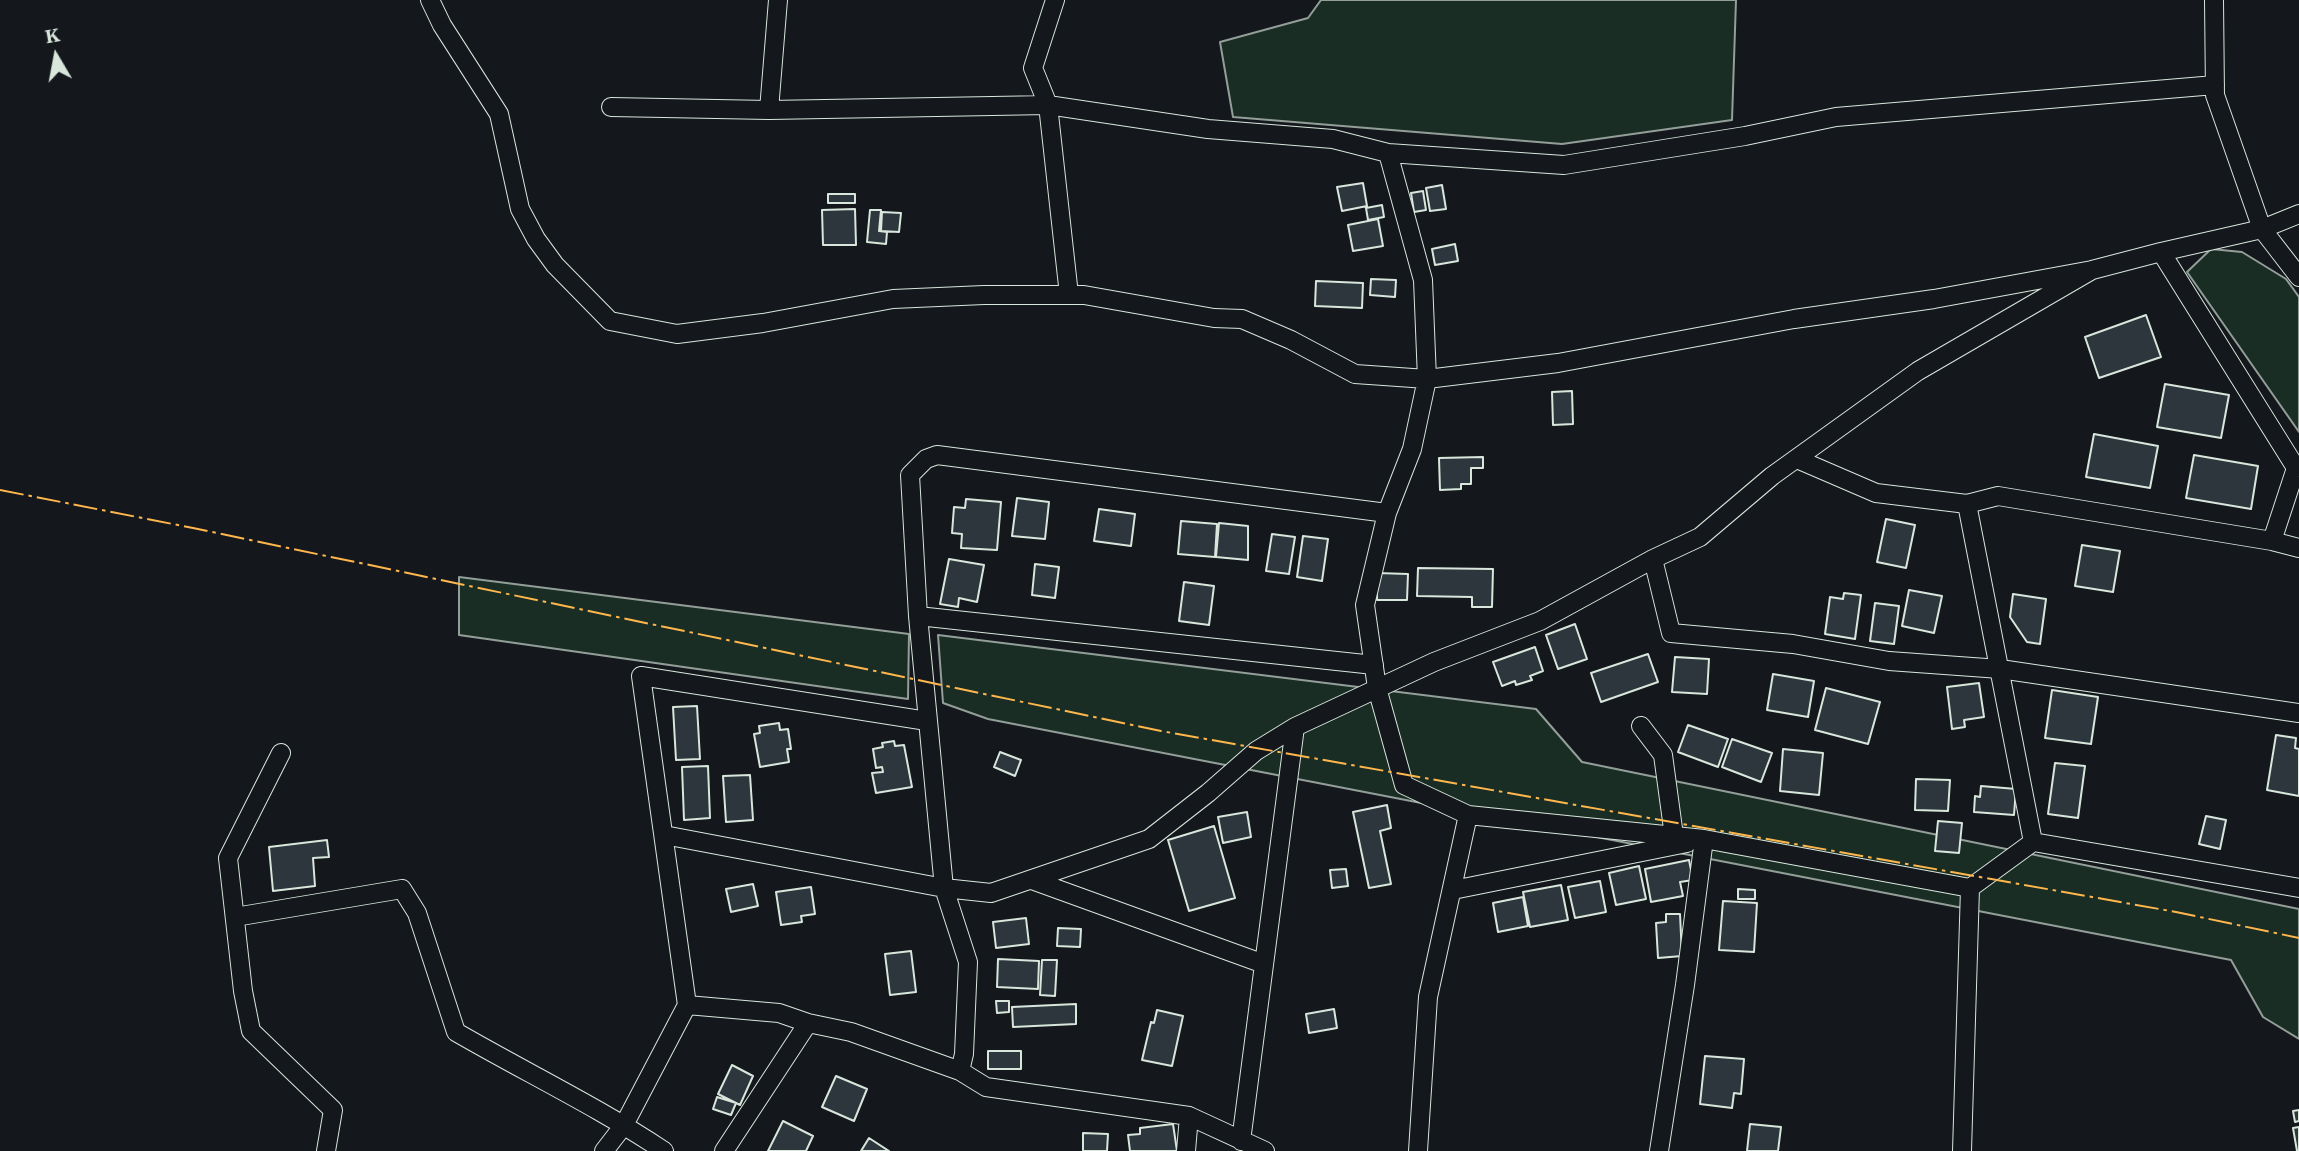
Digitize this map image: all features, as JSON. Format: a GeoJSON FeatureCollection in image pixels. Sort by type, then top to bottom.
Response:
{"type":"FeatureCollection","features":[{"type":"Feature","properties":{"kind":"street"},"geometry":{"type":"LineString","coordinates":[[430,0],[442,25],[499,114],[520,209],[536,239],[555,265],[610,321],[677,334],[763,323],[893,299],[1084,295],[1214,318],[1242,319],[1291,340],[1355,374],[1427,379],[1558,363],[1794,318],[1934,299],[2092,270],[2262,229],[2299,214]]}},
{"type":"Feature","properties":{"kind":"street"},"geometry":{"type":"LineString","coordinates":[[769,110],[778,0]]}},
{"type":"Feature","properties":{"kind":"street"},"geometry":{"type":"LineString","coordinates":[[1055,0],[1033,68],[1048,105],[1069,295]]}},
{"type":"Feature","properties":{"kind":"street"},"geometry":{"type":"LineString","coordinates":[[2214,0],[2215,95],[2262,229],[2299,277]]}},
{"type":"Feature","properties":{"kind":"street"},"geometry":{"type":"LineString","coordinates":[[611,107],[769,110],[1048,105],[1208,129],[1333,139],[1388,153],[1564,165],[1745,136],[1836,117],[2215,85]]}},
{"type":"Feature","properties":{"kind":"street"},"geometry":{"type":"LineString","coordinates":[[1388,153],[1423,281],[1427,379],[1412,449],[1387,513],[1365,605],[1377,688],[1404,785],[1468,814],[1704,839],[1970,888],[2033,842],[2299,888]]}},
{"type":"Feature","properties":{"kind":"street"},"geometry":{"type":"LineString","coordinates":[[2161,252],[2298,467],[2272,541]]}},
{"type":"Feature","properties":{"kind":"street"},"geometry":{"type":"LineString","coordinates":[[664,835],[944,888],[991,893],[1149,839],[1256,751],[1295,727],[1434,662],[1540,621],[1653,559],[1700,537],[1772,476],[1918,371],[2092,270]]}},
{"type":"Feature","properties":{"kind":"street"},"geometry":{"type":"LineString","coordinates":[[960,1071],[964,1054],[968,962],[944,888],[918,616],[910,475],[926,459],[937,455],[1387,513]]}},
{"type":"Feature","properties":{"kind":"street"},"geometry":{"type":"LineString","coordinates":[[1797,459],[1876,493],[1967,504],[1998,496],[2272,541],[2299,548]]}},
{"type":"Feature","properties":{"kind":"street"},"geometry":{"type":"LineString","coordinates":[[1967,504],[2033,842]]}},
{"type":"Feature","properties":{"kind":"street"},"geometry":{"type":"LineString","coordinates":[[1653,559],[1671,633],[1793,644],[1889,661],[2000,669],[2299,713]]}},
{"type":"Feature","properties":{"kind":"street"},"geometry":{"type":"LineString","coordinates":[[918,616],[1374,665]]}},
{"type":"Feature","properties":{"kind":"street"},"geometry":{"type":"LineString","coordinates":[[604,1151],[624,1125],[687,1005],[641,676],[927,721]]}},
{"type":"Feature","properties":{"kind":"street"},"geometry":{"type":"LineString","coordinates":[[1641,726],[1663,755],[1674,836]]}},
{"type":"Feature","properties":{"kind":"street"},"geometry":{"type":"LineString","coordinates":[[1241,1141],[1295,727]]}},
{"type":"Feature","properties":{"kind":"street"},"geometry":{"type":"LineString","coordinates":[[281,753],[228,858],[243,991],[251,1031],[333,1110],[326,1151]]}},
{"type":"Feature","properties":{"kind":"street"},"geometry":{"type":"LineString","coordinates":[[1418,1151],[1428,997],[1468,814]]}},
{"type":"Feature","properties":{"kind":"street"},"geometry":{"type":"LineString","coordinates":[[1452,890],[1704,839]]}},
{"type":"Feature","properties":{"kind":"street"},"geometry":{"type":"LineString","coordinates":[[1659,1151],[1704,839]]}},
{"type":"Feature","properties":{"kind":"street"},"geometry":{"type":"LineString","coordinates":[[1032,880],[1264,964]]}},
{"type":"Feature","properties":{"kind":"street"},"geometry":{"type":"LineString","coordinates":[[1962,1151],[1970,888]]}},
{"type":"Feature","properties":{"kind":"street"},"geometry":{"type":"LineString","coordinates":[[235,917],[402,889],[417,913],[456,1032],[624,1125],[664,1151]]}},
{"type":"Feature","properties":{"kind":"street"},"geometry":{"type":"LineString","coordinates":[[687,1005],[779,1013],[808,1023],[851,1032],[960,1071],[986,1087],[1189,1116],[1265,1151]]}},
{"type":"Feature","properties":{"kind":"street"},"geometry":{"type":"LineString","coordinates":[[724,1151],[808,1023]]}},
{"type":"Feature","properties":{"kind":"street"},"geometry":{"type":"LineString","coordinates":[[1186,1151],[1189,1116]]}},
{"type":"Feature","properties":{"kind":"green space"},"geometry":{"type":"Polygon","coordinates":[[[1321,0],[1736,0],[1732,120],[1562,144],[1233,117],[1220,42],[1308,18],[1321,0]]]}},
{"type":"Feature","properties":{"kind":"green space"},"geometry":{"type":"Polygon","coordinates":[[[2211,249],[2242,252],[2286,279],[2299,297],[2299,432],[2187,272],[2211,249]]]}},
{"type":"Feature","properties":{"kind":"green space"},"geometry":{"type":"Polygon","coordinates":[[[459,577],[909,634],[908,699],[459,635],[459,577]]]}},
{"type":"Feature","properties":{"kind":"green space"},"geometry":{"type":"Polygon","coordinates":[[[938,635],[1536,709],[1582,762],[2299,909],[2299,1039],[2263,1017],[2231,960],[988,719],[943,703],[938,635]]]}},
{"type":"Feature","properties":{"kind":"building"},"geometry":{"type":"Polygon","coordinates":[[[1363,183],[1367,206],[1342,211],[1337,187],[1363,183]]]}},
{"type":"Feature","properties":{"kind":"building"},"geometry":{"type":"Polygon","coordinates":[[[1442,185],[1446,209],[1430,211],[1426,188],[1442,185]]]}},
{"type":"Feature","properties":{"kind":"building"},"geometry":{"type":"Polygon","coordinates":[[[1423,191],[1426,210],[1414,212],[1411,193],[1423,191]]]}},
{"type":"Feature","properties":{"kind":"building"},"geometry":{"type":"Polygon","coordinates":[[[828,194],[855,194],[855,203],[828,203],[828,194]]]}},
{"type":"Feature","properties":{"kind":"building"},"geometry":{"type":"Polygon","coordinates":[[[1382,205],[1384,217],[1368,220],[1366,208],[1382,205]]]}},
{"type":"Feature","properties":{"kind":"building"},"geometry":{"type":"Polygon","coordinates":[[[855,209],[856,245],[823,245],[822,210],[855,209]]]}},
{"type":"Feature","properties":{"kind":"building"},"geometry":{"type":"Polygon","coordinates":[[[870,210],[881,210],[879,231],[887,232],[886,244],[867,242],[870,210]]]}},
{"type":"Feature","properties":{"kind":"building"},"geometry":{"type":"Polygon","coordinates":[[[882,212],[901,213],[899,232],[881,231],[882,212]]]}},
{"type":"Feature","properties":{"kind":"building"},"geometry":{"type":"Polygon","coordinates":[[[1378,219],[1383,246],[1353,251],[1348,225],[1378,219]]]}},
{"type":"Feature","properties":{"kind":"building"},"geometry":{"type":"Polygon","coordinates":[[[1455,244],[1458,261],[1435,265],[1432,249],[1455,244]]]}},
{"type":"Feature","properties":{"kind":"building"},"geometry":{"type":"Polygon","coordinates":[[[1371,279],[1396,280],[1395,297],[1370,295],[1371,279]]]}},
{"type":"Feature","properties":{"kind":"building"},"geometry":{"type":"Polygon","coordinates":[[[1316,281],[1363,283],[1362,308],[1315,306],[1316,281]]]}},
{"type":"Feature","properties":{"kind":"building"},"geometry":{"type":"Polygon","coordinates":[[[2146,315],[2161,357],[2099,378],[2085,337],[2146,315]]]}},
{"type":"Feature","properties":{"kind":"building"},"geometry":{"type":"Polygon","coordinates":[[[2165,384],[2229,395],[2221,438],[2157,427],[2165,384]]]}},
{"type":"Feature","properties":{"kind":"building"},"geometry":{"type":"Polygon","coordinates":[[[1572,391],[1573,424],[1553,425],[1552,392],[1572,391]]]}},
{"type":"Feature","properties":{"kind":"building"},"geometry":{"type":"Polygon","coordinates":[[[2094,434],[2158,446],[2150,488],[2086,477],[2094,434]]]}},
{"type":"Feature","properties":{"kind":"building"},"geometry":{"type":"Polygon","coordinates":[[[2194,455],[2258,466],[2251,509],[2186,498],[2194,455]]]}},
{"type":"Feature","properties":{"kind":"building"},"geometry":{"type":"Polygon","coordinates":[[[1483,457],[1483,468],[1471,468],[1471,484],[1461,484],[1461,489],[1440,490],[1439,458],[1483,457]]]}},
{"type":"Feature","properties":{"kind":"building"},"geometry":{"type":"Polygon","coordinates":[[[1017,498],[1049,502],[1045,539],[1012,536],[1017,498]]]}},
{"type":"Feature","properties":{"kind":"building"},"geometry":{"type":"Polygon","coordinates":[[[966,499],[1001,502],[997,550],[961,548],[962,534],[952,533],[954,507],[965,508],[966,499]]]}},
{"type":"Feature","properties":{"kind":"building"},"geometry":{"type":"Polygon","coordinates":[[[1099,509],[1135,514],[1131,546],[1094,541],[1099,509]]]}},
{"type":"Feature","properties":{"kind":"building"},"geometry":{"type":"Polygon","coordinates":[[[1886,519],[1915,525],[1906,568],[1877,562],[1886,519]]]}},
{"type":"Feature","properties":{"kind":"building"},"geometry":{"type":"Polygon","coordinates":[[[1181,521],[1217,524],[1215,557],[1178,554],[1181,521]]]}},
{"type":"Feature","properties":{"kind":"building"},"geometry":{"type":"Polygon","coordinates":[[[1219,523],[1248,526],[1248,560],[1216,557],[1219,523]]]}},
{"type":"Feature","properties":{"kind":"building"},"geometry":{"type":"Polygon","coordinates":[[[1272,534],[1295,537],[1289,574],[1266,571],[1272,534]]]}},
{"type":"Feature","properties":{"kind":"building"},"geometry":{"type":"Polygon","coordinates":[[[1303,536],[1328,539],[1322,581],[1297,577],[1303,536]]]}},
{"type":"Feature","properties":{"kind":"building"},"geometry":{"type":"Polygon","coordinates":[[[2082,545],[2120,551],[2113,592],[2075,586],[2082,545]]]}},
{"type":"Feature","properties":{"kind":"building"},"geometry":{"type":"Polygon","coordinates":[[[949,559],[984,565],[977,602],[959,598],[958,607],[940,604],[949,559]]]}},
{"type":"Feature","properties":{"kind":"building"},"geometry":{"type":"Polygon","coordinates":[[[1035,564],[1059,567],[1055,598],[1032,595],[1035,564]]]}},
{"type":"Feature","properties":{"kind":"building"},"geometry":{"type":"Polygon","coordinates":[[[1418,568],[1493,569],[1492,607],[1472,607],[1472,597],[1417,596],[1418,568]]]}},
{"type":"Feature","properties":{"kind":"building"},"geometry":{"type":"Polygon","coordinates":[[[1377,573],[1408,574],[1407,600],[1377,600],[1377,573]]]}},
{"type":"Feature","properties":{"kind":"building"},"geometry":{"type":"Polygon","coordinates":[[[1184,582],[1214,586],[1209,625],[1179,621],[1184,582]]]}},
{"type":"Feature","properties":{"kind":"building"},"geometry":{"type":"Polygon","coordinates":[[[1909,590],[1942,596],[1934,633],[1902,626],[1909,590]]]}},
{"type":"Feature","properties":{"kind":"building"},"geometry":{"type":"Polygon","coordinates":[[[1844,593],[1861,595],[1855,639],[1825,634],[1830,597],[1843,599],[1844,593]]]}},
{"type":"Feature","properties":{"kind":"building"},"geometry":{"type":"Polygon","coordinates":[[[2013,594],[2046,599],[2040,644],[2027,642],[2010,617],[2013,594]]]}},
{"type":"Feature","properties":{"kind":"building"},"geometry":{"type":"Polygon","coordinates":[[[1875,603],[1899,606],[1894,644],[1870,641],[1875,603]]]}},
{"type":"Feature","properties":{"kind":"building"},"geometry":{"type":"Polygon","coordinates":[[[1575,624],[1587,659],[1558,669],[1546,635],[1575,624]]]}},
{"type":"Feature","properties":{"kind":"building"},"geometry":{"type":"Polygon","coordinates":[[[1535,647],[1543,671],[1530,676],[1532,680],[1516,685],[1515,681],[1502,686],[1493,662],[1535,647]]]}},
{"type":"Feature","properties":{"kind":"building"},"geometry":{"type":"Polygon","coordinates":[[[1648,654],[1658,682],[1601,702],[1591,673],[1648,654]]]}},
{"type":"Feature","properties":{"kind":"building"},"geometry":{"type":"Polygon","coordinates":[[[1675,657],[1709,659],[1707,694],[1672,692],[1675,657]]]}},
{"type":"Feature","properties":{"kind":"building"},"geometry":{"type":"Polygon","coordinates":[[[1773,674],[1814,681],[1808,717],[1767,710],[1773,674]]]}},
{"type":"Feature","properties":{"kind":"building"},"geometry":{"type":"Polygon","coordinates":[[[1979,683],[1984,717],[1964,720],[1965,727],[1952,729],[1947,687],[1979,683]]]}},
{"type":"Feature","properties":{"kind":"building"},"geometry":{"type":"Polygon","coordinates":[[[1826,688],[1880,702],[1868,744],[1815,730],[1826,688]]]}},
{"type":"Feature","properties":{"kind":"building"},"geometry":{"type":"Polygon","coordinates":[[[2052,690],[2098,697],[2091,744],[2045,738],[2052,690]]]}},
{"type":"Feature","properties":{"kind":"building"},"geometry":{"type":"Polygon","coordinates":[[[697,706],[700,759],[676,760],[673,707],[697,706]]]}},
{"type":"Feature","properties":{"kind":"building"},"geometry":{"type":"Polygon","coordinates":[[[779,723],[780,730],[788,729],[791,749],[787,749],[789,762],[760,767],[754,734],[760,733],[759,726],[779,723]]]}},
{"type":"Feature","properties":{"kind":"building"},"geometry":{"type":"Polygon","coordinates":[[[1688,725],[1728,739],[1718,767],[1678,752],[1688,725]]]}},
{"type":"Feature","properties":{"kind":"building"},"geometry":{"type":"Polygon","coordinates":[[[2276,735],[2296,738],[2295,748],[2299,749],[2299,796],[2267,790],[2276,735]]]}},
{"type":"Feature","properties":{"kind":"building"},"geometry":{"type":"Polygon","coordinates":[[[1732,739],[1772,753],[1761,782],[1722,767],[1732,739]]]}},
{"type":"Feature","properties":{"kind":"building"},"geometry":{"type":"Polygon","coordinates":[[[894,741],[895,746],[904,745],[912,787],[876,793],[872,773],[883,772],[882,767],[876,768],[873,749],[883,747],[882,743],[894,741]]]}},
{"type":"Feature","properties":{"kind":"building"},"geometry":{"type":"Polygon","coordinates":[[[1783,749],[1823,753],[1819,795],[1780,791],[1783,749]]]}},
{"type":"Feature","properties":{"kind":"building"},"geometry":{"type":"Polygon","coordinates":[[[1000,752],[1021,760],[1015,776],[994,767],[1000,752]]]}},
{"type":"Feature","properties":{"kind":"building"},"geometry":{"type":"Polygon","coordinates":[[[2055,763],[2085,766],[2078,818],[2048,814],[2055,763]]]}},
{"type":"Feature","properties":{"kind":"building"},"geometry":{"type":"Polygon","coordinates":[[[708,766],[710,818],[684,820],[682,767],[708,766]]]}},
{"type":"Feature","properties":{"kind":"building"},"geometry":{"type":"Polygon","coordinates":[[[750,775],[753,820],[726,822],[723,776],[750,775]]]}},
{"type":"Feature","properties":{"kind":"building"},"geometry":{"type":"Polygon","coordinates":[[[1916,779],[1950,780],[1948,811],[1915,810],[1916,779]]]}},
{"type":"Feature","properties":{"kind":"building"},"geometry":{"type":"Polygon","coordinates":[[[1981,786],[2016,789],[2014,815],[1974,812],[1975,796],[1980,797],[1981,786]]]}},
{"type":"Feature","properties":{"kind":"building"},"geometry":{"type":"Polygon","coordinates":[[[1387,805],[1391,828],[1380,831],[1391,884],[1369,888],[1353,812],[1387,805]]]}},
{"type":"Feature","properties":{"kind":"building"},"geometry":{"type":"Polygon","coordinates":[[[1247,812],[1251,837],[1223,843],[1218,817],[1247,812]]]}},
{"type":"Feature","properties":{"kind":"building"},"geometry":{"type":"Polygon","coordinates":[[[2206,816],[2226,820],[2220,849],[2199,844],[2206,816]]]}},
{"type":"Feature","properties":{"kind":"building"},"geometry":{"type":"Polygon","coordinates":[[[1938,821],[1962,823],[1959,853],[1935,851],[1938,821]]]}},
{"type":"Feature","properties":{"kind":"building"},"geometry":{"type":"Polygon","coordinates":[[[1214,826],[1235,898],[1189,911],[1168,840],[1214,826]]]}},
{"type":"Feature","properties":{"kind":"building"},"geometry":{"type":"Polygon","coordinates":[[[327,840],[329,857],[313,858],[315,886],[273,891],[269,847],[327,840]]]}},
{"type":"Feature","properties":{"kind":"building"},"geometry":{"type":"Polygon","coordinates":[[[1689,860],[1693,880],[1680,882],[1683,896],[1651,902],[1645,869],[1689,860]]]}},
{"type":"Feature","properties":{"kind":"building"},"geometry":{"type":"Polygon","coordinates":[[[1639,866],[1646,899],[1616,905],[1609,873],[1639,866]]]}},
{"type":"Feature","properties":{"kind":"building"},"geometry":{"type":"Polygon","coordinates":[[[1346,869],[1348,886],[1332,888],[1330,870],[1346,869]]]}},
{"type":"Feature","properties":{"kind":"building"},"geometry":{"type":"Polygon","coordinates":[[[1600,881],[1606,912],[1575,918],[1568,887],[1600,881]]]}},
{"type":"Feature","properties":{"kind":"building"},"geometry":{"type":"Polygon","coordinates":[[[753,884],[758,906],[731,912],[726,889],[753,884]]]}},
{"type":"Feature","properties":{"kind":"building"},"geometry":{"type":"Polygon","coordinates":[[[1561,885],[1568,920],[1530,927],[1523,892],[1561,885]]]}},
{"type":"Feature","properties":{"kind":"building"},"geometry":{"type":"Polygon","coordinates":[[[811,887],[815,914],[801,916],[802,922],[781,925],[776,892],[811,887]]]}},
{"type":"Feature","properties":{"kind":"building"},"geometry":{"type":"Polygon","coordinates":[[[1738,889],[1755,890],[1755,899],[1738,899],[1738,889]]]}},
{"type":"Feature","properties":{"kind":"building"},"geometry":{"type":"Polygon","coordinates":[[[1523,897],[1528,926],[1498,932],[1493,903],[1523,897]]]}},
{"type":"Feature","properties":{"kind":"building"},"geometry":{"type":"Polygon","coordinates":[[[1723,901],[1757,903],[1754,952],[1719,950],[1723,901]]]}},
{"type":"Feature","properties":{"kind":"building"},"geometry":{"type":"Polygon","coordinates":[[[1666,914],[1680,914],[1682,956],[1658,958],[1656,923],[1666,922],[1666,914]]]}},
{"type":"Feature","properties":{"kind":"building"},"geometry":{"type":"Polygon","coordinates":[[[1026,918],[1029,944],[996,948],[993,922],[1026,918]]]}},
{"type":"Feature","properties":{"kind":"building"},"geometry":{"type":"Polygon","coordinates":[[[1058,928],[1081,929],[1080,947],[1057,946],[1058,928]]]}},
{"type":"Feature","properties":{"kind":"building"},"geometry":{"type":"Polygon","coordinates":[[[911,951],[916,992],[890,995],[885,954],[911,951]]]}},
{"type":"Feature","properties":{"kind":"building"},"geometry":{"type":"Polygon","coordinates":[[[998,959],[1039,961],[1038,989],[997,987],[998,959]]]}},
{"type":"Feature","properties":{"kind":"building"},"geometry":{"type":"Polygon","coordinates":[[[1042,960],[1057,960],[1055,996],[1040,995],[1042,960]]]}},
{"type":"Feature","properties":{"kind":"building"},"geometry":{"type":"Polygon","coordinates":[[[996,1001],[1009,1001],[1009,1012],[997,1013],[996,1001]]]}},
{"type":"Feature","properties":{"kind":"building"},"geometry":{"type":"Polygon","coordinates":[[[1076,1004],[1076,1024],[1013,1027],[1012,1007],[1076,1004]]]}},
{"type":"Feature","properties":{"kind":"building"},"geometry":{"type":"Polygon","coordinates":[[[1334,1009],[1337,1028],[1309,1033],[1306,1014],[1334,1009]]]}},
{"type":"Feature","properties":{"kind":"building"},"geometry":{"type":"Polygon","coordinates":[[[1157,1010],[1183,1016],[1172,1066],[1142,1060],[1151,1022],[1154,1023],[1157,1010]]]}},
{"type":"Feature","properties":{"kind":"building"},"geometry":{"type":"Polygon","coordinates":[[[988,1051],[1021,1051],[1021,1069],[988,1069],[988,1051]]]}},
{"type":"Feature","properties":{"kind":"building"},"geometry":{"type":"Polygon","coordinates":[[[1705,1056],[1744,1059],[1741,1094],[1734,1093],[1732,1108],[1700,1104],[1705,1056]]]}},
{"type":"Feature","properties":{"kind":"building"},"geometry":{"type":"Polygon","coordinates":[[[732,1065],[753,1076],[740,1105],[718,1094],[732,1065]]]}},
{"type":"Feature","properties":{"kind":"building"},"geometry":{"type":"Polygon","coordinates":[[[836,1076],[867,1089],[854,1121],[822,1107],[836,1076]]]}},
{"type":"Feature","properties":{"kind":"building"},"geometry":{"type":"Polygon","coordinates":[[[717,1097],[736,1103],[731,1115],[713,1109],[717,1097]]]}},
{"type":"Feature","properties":{"kind":"building"},"geometry":{"type":"Polygon","coordinates":[[[2299,1110],[2299,1121],[2295,1122],[2293,1111],[2299,1110]]]}},
{"type":"Feature","properties":{"kind":"building"},"geometry":{"type":"Polygon","coordinates":[[[783,1121],[813,1136],[806,1151],[768,1151],[783,1121]]]}},
{"type":"Feature","properties":{"kind":"building"},"geometry":{"type":"Polygon","coordinates":[[[1173,1124],[1177,1151],[1130,1151],[1128,1135],[1140,1134],[1140,1128],[1173,1124]]]}},
{"type":"Feature","properties":{"kind":"building"},"geometry":{"type":"Polygon","coordinates":[[[1750,1124],[1781,1127],[1778,1151],[1747,1151],[1750,1124]]]}},
{"type":"Feature","properties":{"kind":"building"},"geometry":{"type":"Polygon","coordinates":[[[2299,1127],[2299,1151],[2297,1151],[2293,1128],[2299,1127]]]}},
{"type":"Feature","properties":{"kind":"building"},"geometry":{"type":"Polygon","coordinates":[[[1083,1133],[1108,1134],[1107,1151],[1083,1151],[1083,1133]]]}},
{"type":"Feature","properties":{"kind":"building"},"geometry":{"type":"Polygon","coordinates":[[[869,1138],[889,1151],[861,1151],[869,1138]]]}},
{"type":"Feature","properties":{"kind":"power"},"geometry":{"type":"LineString","coordinates":[[0,490],[1161,731],[2176,912],[2299,938]]}}]}
